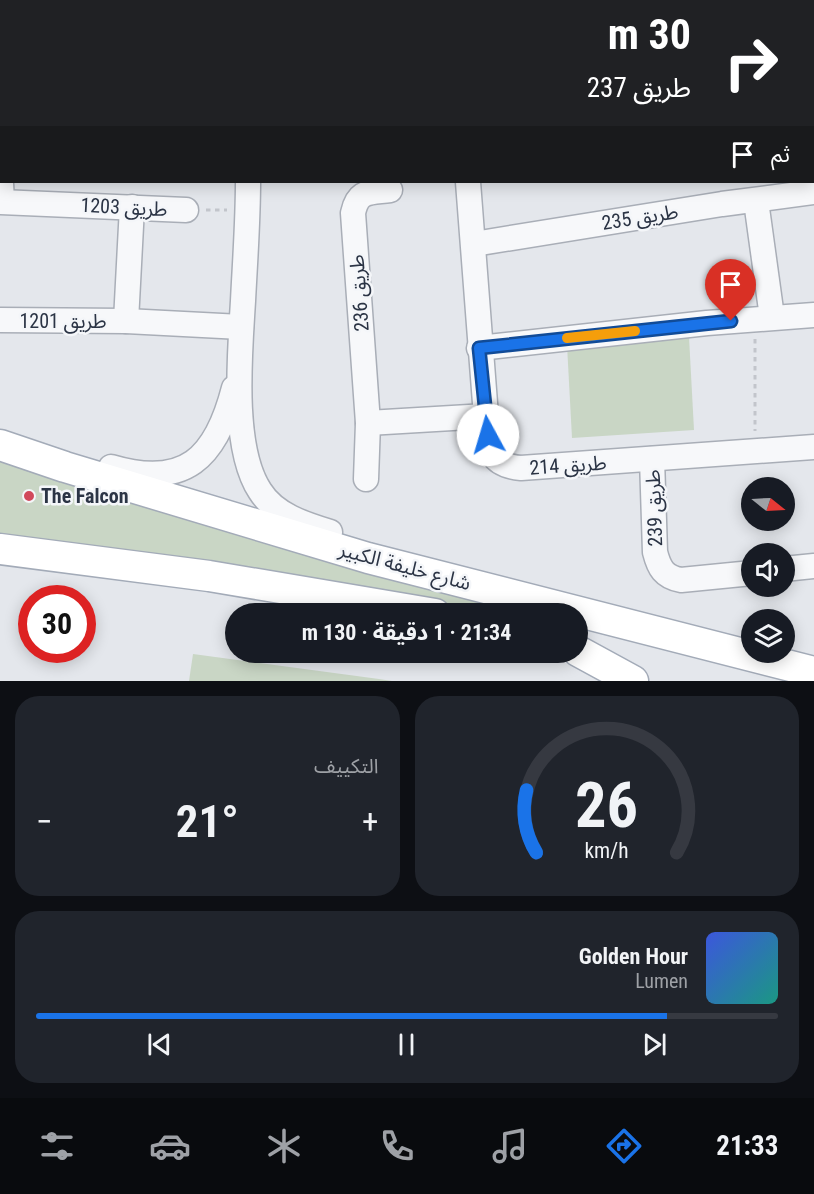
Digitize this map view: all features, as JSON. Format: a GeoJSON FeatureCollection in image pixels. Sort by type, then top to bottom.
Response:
{"type":"FeatureCollection","features":[{"type":"Feature","properties":{"kind":"main road","name":"شارع خليفة الكبير"},"geometry":{"type":"LineString","coordinates":[[0,445],[368,558],[814,672]]}},
{"type":"Feature","properties":{"kind":"main road","name":"شارع خليفة الكبير"},"geometry":{"type":"LineString","coordinates":[[0,549],[209,576],[370,603]]}},
{"type":"Feature","properties":{"kind":"main road"},"geometry":{"type":"LineString","coordinates":[[588,656],[633,681]]}},
{"type":"Feature","properties":{"kind":"street"},"geometry":{"type":"LineString","coordinates":[[0,183],[1,202]]}},
{"type":"Feature","properties":{"kind":"street","name":"طريق 214"},"geometry":{"type":"LineString","coordinates":[[468,183],[474,244],[479,348],[490,453],[496,460],[511,467],[521,468],[814,447]]}},
{"type":"Feature","properties":{"kind":"street","name":"طريق 235"},"geometry":{"type":"LineString","coordinates":[[474,244],[722,204],[756,201],[809,188]]}},
{"type":"Feature","properties":{"kind":"street","name":"طريق 236"},"geometry":{"type":"LineString","coordinates":[[366,479],[368,423],[353,213],[356,201],[364,193],[390,190]]}},
{"type":"Feature","properties":{"kind":"street"},"geometry":{"type":"LineString","coordinates":[[249,191],[239,372],[246,456],[260,491],[284,514],[304,524],[347,538],[360,547],[368,558]]}},
{"type":"Feature","properties":{"kind":"street"},"geometry":{"type":"LineString","coordinates":[[756,201],[763,318]]}},
{"type":"Feature","properties":{"kind":"street","name":"طريق 1203"},"geometry":{"type":"LineString","coordinates":[[1,202],[186,210]]}},
{"type":"Feature","properties":{"kind":"street","name":"طريق 1201"},"geometry":{"type":"LineString","coordinates":[[126,321],[132,207]]}},
{"type":"Feature","properties":{"kind":"street"},"geometry":{"type":"LineString","coordinates":[[479,348],[763,318],[814,315]]}},
{"type":"Feature","properties":{"kind":"street","name":"طريق 1201"},"geometry":{"type":"LineString","coordinates":[[0,320],[126,321],[241,327]]}},
{"type":"Feature","properties":{"kind":"street"},"geometry":{"type":"LineString","coordinates":[[65,466],[96,463],[147,475],[173,472],[186,466],[207,449],[222,426],[239,372]]}},
{"type":"Feature","properties":{"kind":"street"},"geometry":{"type":"LineString","coordinates":[[368,423],[486,416]]}},
{"type":"Feature","properties":{"kind":"street","name":"طريق 239"},"geometry":{"type":"LineString","coordinates":[[652,459],[655,552],[658,564],[664,573],[681,580],[741,574]]}},
{"type":"Feature","properties":{"kind":"street"},"geometry":{"type":"LineString","coordinates":[[795,568],[814,566]]}},
{"type":"Feature","properties":{"kind":"path","name":"طريق 1203"},"geometry":{"type":"LineString","coordinates":[[186,210],[249,191]]}},
{"type":"Feature","properties":{"kind":"path"},"geometry":{"type":"LineString","coordinates":[[755,450],[763,318]]}},
{"type":"Feature","properties":{"kind":"green space"},"geometry":{"type":"Polygon","coordinates":[[[689,337],[694,430],[572,438],[567,345],[689,337]]]}},
{"type":"Feature","properties":{"kind":"green space"},"geometry":{"type":"Polygon","coordinates":[[[0,456],[512,603],[423,603],[259,575],[0,540],[0,456]]]}},
{"type":"Feature","properties":{"kind":"green space"},"geometry":{"type":"Polygon","coordinates":[[[193,654],[225,658],[225,663],[260,663],[392,681],[189,681],[193,654]]]}},
{"type":"Feature","properties":{"kind":"slow traffic"},"geometry":{"type":"LineString","coordinates":[[567,338],[635,331]]}},
{"type":"Feature","properties":{"kind":"place","name":"The Falcon"},"geometry":{"type":"Point","coordinates":[29,496]}},
{"type":"Feature","properties":{"kind":"route"},"geometry":{"type":"LineString","coordinates":[[488,435],[479,348],[731,321]]}}]}
